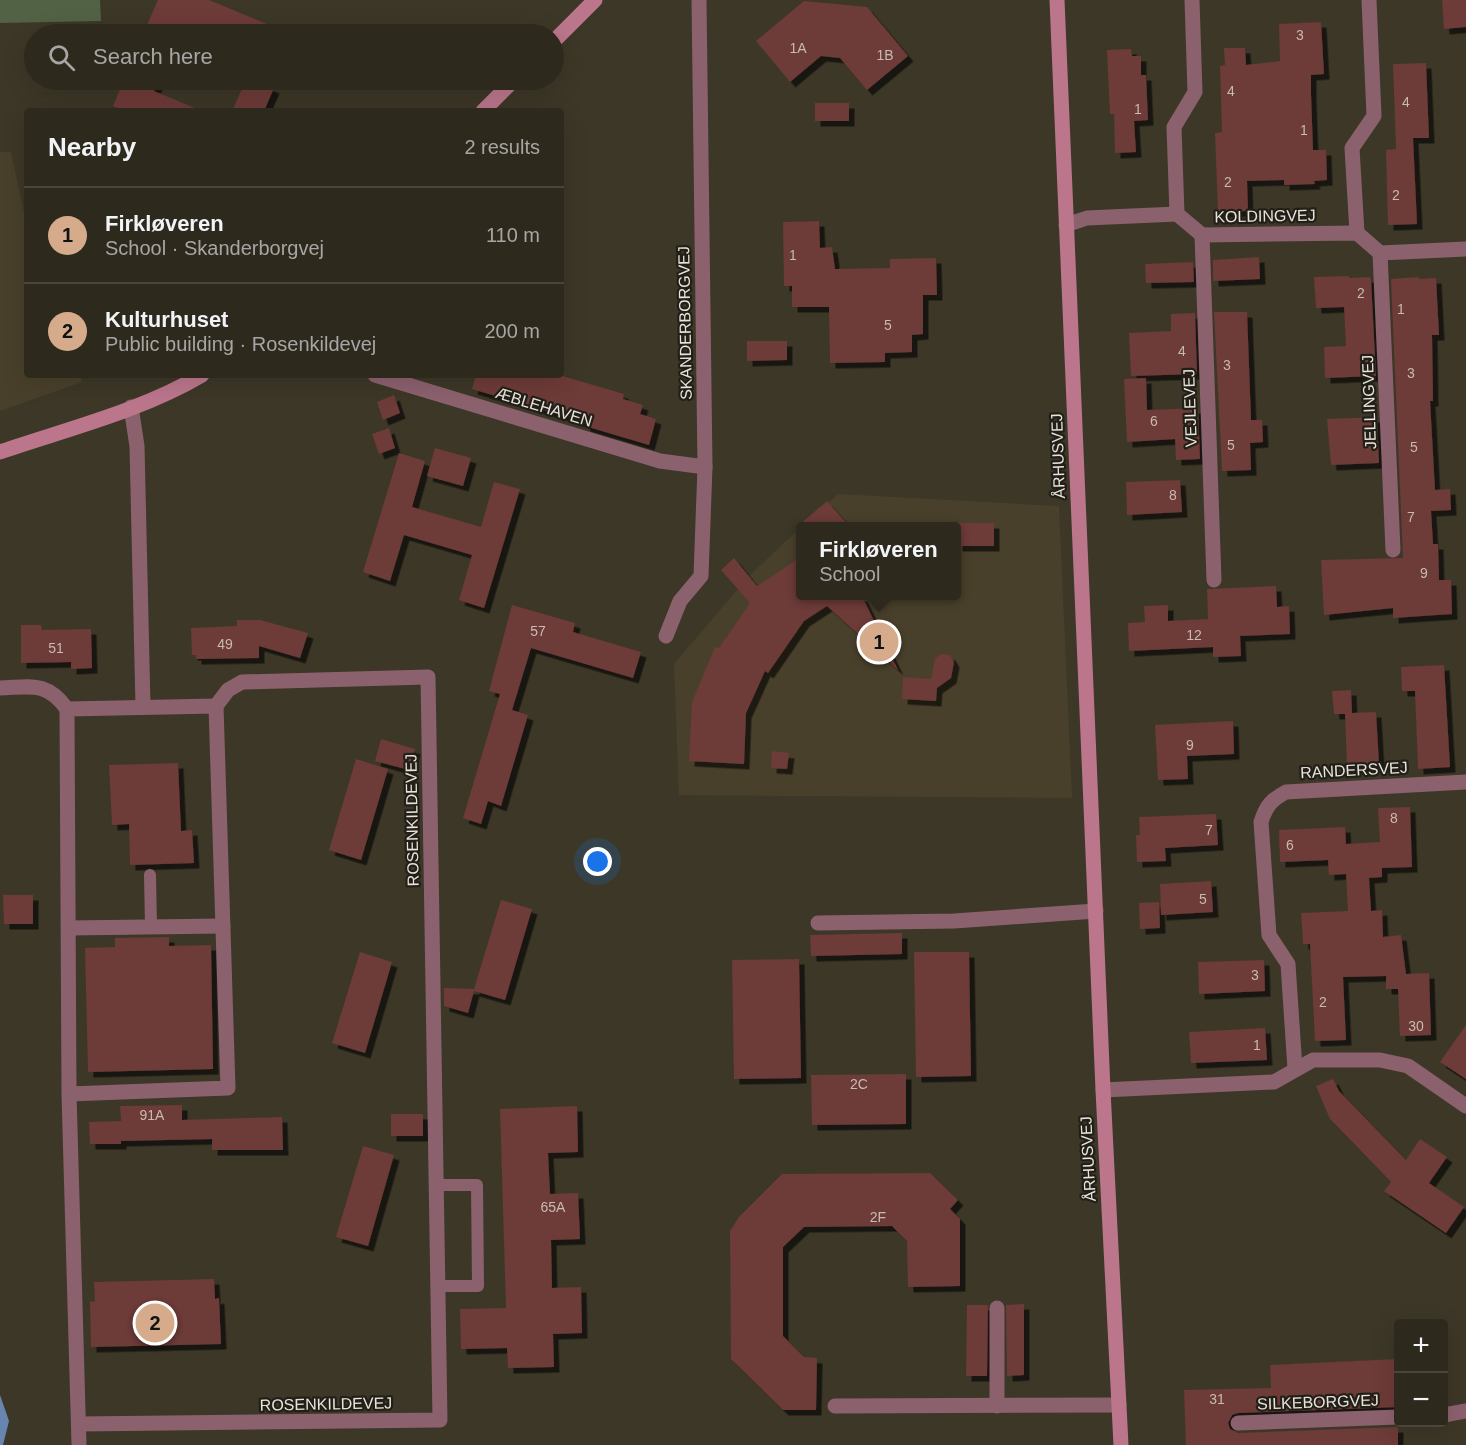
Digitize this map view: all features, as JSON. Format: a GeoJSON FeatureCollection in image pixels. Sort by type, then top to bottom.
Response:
{"type":"FeatureCollection","features":[{"type":"Feature","properties":{"kind":"street"},"geometry":{"type":"LineString","coordinates":[[564,31],[595,0]]}},
{"type":"Feature","properties":{"kind":"street","name":"SKANDERBORGVEJ"},"geometry":{"type":"LineString","coordinates":[[666,636],[680,601],[701,576],[705,466],[699,0]]}},
{"type":"Feature","properties":{"kind":"street","name":"ÅRHUSVEJ"},"geometry":{"type":"LineString","coordinates":[[1057,0],[1103,1090],[1121,1445]]}},
{"type":"Feature","properties":{"kind":"street"},"geometry":{"type":"LineString","coordinates":[[1066,225],[1087,218],[1177,214],[1174,127],[1195,92],[1192,0]]}},
{"type":"Feature","properties":{"kind":"street"},"geometry":{"type":"LineString","coordinates":[[1369,0],[1374,116],[1352,148],[1357,233],[1380,253],[1466,249]]}},
{"type":"Feature","properties":{"kind":"street"},"geometry":{"type":"LineString","coordinates":[[486,108],[504,90]]}},
{"type":"Feature","properties":{"kind":"street","name":"KOLDINGVEJ"},"geometry":{"type":"LineString","coordinates":[[1177,214],[1202,235],[1357,233]]}},
{"type":"Feature","properties":{"kind":"street","name":"VEJLEVEJ"},"geometry":{"type":"LineString","coordinates":[[1202,235],[1214,580]]}},
{"type":"Feature","properties":{"kind":"street","name":"JELLINGVEJ"},"geometry":{"type":"LineString","coordinates":[[1380,253],[1393,550]]}},
{"type":"Feature","properties":{"kind":"street"},"geometry":{"type":"LineString","coordinates":[[0,452],[131,406],[183,386],[197,378]]}},
{"type":"Feature","properties":{"kind":"street","name":"ÆBLEHAVEN"},"geometry":{"type":"LineString","coordinates":[[385,378],[660,461],[705,466]]}},
{"type":"Feature","properties":{"kind":"street"},"geometry":{"type":"LineString","coordinates":[[131,406],[137,446],[143,706]]}},
{"type":"Feature","properties":{"kind":"street","name":"ROSENKILDEVEJ"},"geometry":{"type":"LineString","coordinates":[[79,1424],[440,1420],[428,677],[242,682],[228,690],[216,706]]}},
{"type":"Feature","properties":{"kind":"street"},"geometry":{"type":"LineString","coordinates":[[0,688],[44,687],[58,696],[67,709],[69,1094],[79,1445]]}},
{"type":"Feature","properties":{"kind":"street"},"geometry":{"type":"LineString","coordinates":[[67,709],[216,706],[228,1088],[69,1094]]}},
{"type":"Feature","properties":{"kind":"street","name":"RANDERSVEJ"},"geometry":{"type":"LineString","coordinates":[[1295,1069],[1287,964],[1269,935],[1261,822],[1266,808],[1272,800],[1286,792],[1466,782]]}},
{"type":"Feature","properties":{"kind":"street"},"geometry":{"type":"LineString","coordinates":[[818,923],[954,921],[1096,911]]}},
{"type":"Feature","properties":{"kind":"street"},"geometry":{"type":"LineString","coordinates":[[69,928],[223,926]]}},
{"type":"Feature","properties":{"kind":"street"},"geometry":{"type":"LineString","coordinates":[[1103,1090],[1274,1082],[1312,1060],[1380,1060],[1408,1066],[1466,1106]]}},
{"type":"Feature","properties":{"kind":"street"},"geometry":{"type":"LineString","coordinates":[[997,1308],[997,1406]]}},
{"type":"Feature","properties":{"kind":"street"},"geometry":{"type":"LineString","coordinates":[[835,1406],[1119,1405]]}},
{"type":"Feature","properties":{"kind":"street"},"geometry":{"type":"LineString","coordinates":[[1448,1414],[1466,1410]]}},
{"type":"Feature","properties":{"kind":"street","name":"SILKEBORGVEJ"},"geometry":{"type":"LineString","coordinates":[[1238,1423],[1394,1417]]}},
{"type":"Feature","properties":{"kind":"lane"},"geometry":{"type":"LineString","coordinates":[[150,875],[151,927]]}},
{"type":"Feature","properties":{"kind":"lane"},"geometry":{"type":"LineString","coordinates":[[436,1185],[477,1185],[478,1286],[438,1286]]}},
{"type":"Feature","properties":{"kind":"shaded area"},"geometry":{"type":"Polygon","coordinates":[[[0,152],[11,152],[24,213],[24,378],[81,378],[82,382],[0,411],[0,152]]]}},
{"type":"Feature","properties":{"kind":"shaded area"},"geometry":{"type":"Polygon","coordinates":[[[838,494],[1059,506],[1072,798],[679,795],[674,664],[748,577],[796,532],[796,600],[961,600],[961,522],[806,522],[838,494]]]}},
{"type":"Feature","properties":{"kind":"green space"},"geometry":{"type":"Polygon","coordinates":[[[0,0],[100,0],[101,21],[0,23],[0,0]]]}},
{"type":"Feature","properties":{"kind":"water"},"geometry":{"type":"Polygon","coordinates":[[[0,1395],[9,1421],[3,1445],[0,1445],[0,1395]]]}},
{"type":"Feature","properties":{"kind":"building"},"geometry":{"type":"Polygon","coordinates":[[[158,0],[209,0],[267,24],[147,24],[158,0]]]}},
{"type":"Feature","properties":{"kind":"building"},"geometry":{"type":"Polygon","coordinates":[[[1442,0],[1466,0],[1466,27],[1444,29],[1442,0]]]}},
{"type":"Feature","properties":{"kind":"building"},"geometry":{"type":"Polygon","coordinates":[[[804,1],[867,7],[908,56],[867,90],[840,58],[821,56],[790,82],[756,41],[804,1]]]}},
{"type":"Feature","properties":{"kind":"building"},"geometry":{"type":"Polygon","coordinates":[[[1321,22],[1324,74],[1311,75],[1313,150],[1326,150],[1327,180],[1314,181],[1315,184],[1284,185],[1284,180],[1247,181],[1248,211],[1218,212],[1215,133],[1222,132],[1220,66],[1225,65],[1224,48],[1245,48],[1246,65],[1280,61],[1279,24],[1321,22]]]}},
{"type":"Feature","properties":{"kind":"building"},"geometry":{"type":"Polygon","coordinates":[[[1131,49],[1132,56],[1141,56],[1141,75],[1146,75],[1148,120],[1134,121],[1136,152],[1115,153],[1114,114],[1110,114],[1107,50],[1131,49]]]}},
{"type":"Feature","properties":{"kind":"building"},"geometry":{"type":"Polygon","coordinates":[[[1426,63],[1429,138],[1413,138],[1417,224],[1388,225],[1386,150],[1396,149],[1393,64],[1426,63]]]}},
{"type":"Feature","properties":{"kind":"building"},"geometry":{"type":"Polygon","coordinates":[[[120,90],[154,90],[195,108],[118,108],[113,106],[120,90]]]}},
{"type":"Feature","properties":{"kind":"building"},"geometry":{"type":"Polygon","coordinates":[[[241,90],[273,90],[265,108],[233,108],[241,90]]]}},
{"type":"Feature","properties":{"kind":"building"},"geometry":{"type":"Polygon","coordinates":[[[815,103],[849,103],[849,121],[815,121],[815,103]]]}},
{"type":"Feature","properties":{"kind":"building"},"geometry":{"type":"Polygon","coordinates":[[[819,221],[820,248],[832,247],[835,269],[890,268],[890,259],[936,258],[937,295],[923,295],[923,334],[912,335],[912,352],[885,353],[885,362],[830,363],[829,307],[792,307],[792,286],[784,286],[783,222],[819,221]]]}},
{"type":"Feature","properties":{"kind":"building"},"geometry":{"type":"Polygon","coordinates":[[[1259,257],[1260,279],[1213,281],[1213,260],[1259,257]]]}},
{"type":"Feature","properties":{"kind":"building"},"geometry":{"type":"Polygon","coordinates":[[[1193,262],[1194,282],[1146,283],[1145,264],[1193,262]]]}},
{"type":"Feature","properties":{"kind":"building"},"geometry":{"type":"Polygon","coordinates":[[[1349,276],[1349,278],[1370,277],[1371,280],[1376,376],[1325,378],[1324,347],[1346,346],[1344,307],[1316,308],[1314,277],[1349,276]]]}},
{"type":"Feature","properties":{"kind":"building"},"geometry":{"type":"Polygon","coordinates":[[[1419,277],[1419,279],[1436,278],[1439,335],[1432,335],[1433,401],[1430,401],[1435,490],[1450,489],[1451,510],[1431,511],[1433,544],[1438,544],[1439,580],[1451,580],[1452,614],[1393,618],[1393,608],[1324,615],[1321,560],[1403,558],[1391,279],[1419,277]]]}},
{"type":"Feature","properties":{"kind":"building"},"geometry":{"type":"Polygon","coordinates":[[[1214,312],[1247,312],[1251,420],[1262,420],[1263,442],[1250,443],[1251,470],[1222,471],[1214,312]]]}},
{"type":"Feature","properties":{"kind":"building"},"geometry":{"type":"Polygon","coordinates":[[[1195,313],[1197,374],[1131,376],[1129,333],[1171,331],[1171,314],[1195,313]]]}},
{"type":"Feature","properties":{"kind":"building"},"geometry":{"type":"Polygon","coordinates":[[[747,341],[787,341],[787,360],[747,361],[747,341]]]}},
{"type":"Feature","properties":{"kind":"building"},"geometry":{"type":"Polygon","coordinates":[[[564,376],[624,394],[623,399],[643,405],[640,414],[656,419],[649,445],[585,426],[574,419],[472,389],[475,378],[564,376]]]}},
{"type":"Feature","properties":{"kind":"building"},"geometry":{"type":"Polygon","coordinates":[[[1146,378],[1147,410],[1198,408],[1200,459],[1176,460],[1175,439],[1127,442],[1124,379],[1146,378]]]}},
{"type":"Feature","properties":{"kind":"building"},"geometry":{"type":"Polygon","coordinates":[[[394,395],[400,413],[383,420],[377,402],[394,395]]]}},
{"type":"Feature","properties":{"kind":"building"},"geometry":{"type":"Polygon","coordinates":[[[1377,417],[1379,463],[1331,465],[1327,419],[1377,417]]]}},
{"type":"Feature","properties":{"kind":"building"},"geometry":{"type":"Polygon","coordinates":[[[389,428],[395,448],[379,454],[372,434],[389,428]]]}},
{"type":"Feature","properties":{"kind":"building"},"geometry":{"type":"Polygon","coordinates":[[[435,448],[471,458],[463,486],[427,476],[435,448]]]}},
{"type":"Feature","properties":{"kind":"building"},"geometry":{"type":"Polygon","coordinates":[[[399,453],[425,461],[412,507],[481,527],[494,482],[520,489],[484,608],[459,600],[472,555],[404,535],[390,581],[363,572],[399,453]]]}},
{"type":"Feature","properties":{"kind":"building"},"geometry":{"type":"Polygon","coordinates":[[[1180,480],[1182,512],[1127,515],[1126,482],[1180,480]]]}},
{"type":"Feature","properties":{"kind":"building"},"geometry":{"type":"Polygon","coordinates":[[[827,501],[845,522],[803,522],[827,501]]]}},
{"type":"Feature","properties":{"kind":"building"},"geometry":{"type":"Polygon","coordinates":[[[961,523],[994,523],[994,546],[961,546],[961,523]]]}},
{"type":"Feature","properties":{"kind":"building"},"geometry":{"type":"Polygon","coordinates":[[[734,558],[757,586],[796,560],[796,600],[864,600],[898,670],[827,606],[804,621],[768,673],[765,671],[746,713],[744,764],[689,761],[692,702],[715,647],[719,648],[750,603],[721,570],[734,558]]]}},
{"type":"Feature","properties":{"kind":"building"},"geometry":{"type":"Polygon","coordinates":[[[1276,586],[1277,607],[1289,606],[1290,634],[1240,636],[1241,656],[1213,657],[1213,647],[1129,651],[1128,623],[1145,622],[1144,606],[1168,605],[1168,621],[1208,619],[1207,589],[1276,586]]]}},
{"type":"Feature","properties":{"kind":"building"},"geometry":{"type":"Polygon","coordinates":[[[512,605],[575,623],[573,632],[641,652],[633,678],[531,648],[512,710],[528,715],[501,806],[488,801],[481,824],[463,818],[500,694],[489,691],[512,605]]]}},
{"type":"Feature","properties":{"kind":"building"},"geometry":{"type":"Polygon","coordinates":[[[237,620],[260,620],[308,633],[300,658],[259,646],[259,658],[196,659],[196,655],[192,655],[191,628],[237,626],[237,620]]]}},
{"type":"Feature","properties":{"kind":"building"},"geometry":{"type":"Polygon","coordinates":[[[21,625],[41,625],[42,630],[91,629],[92,668],[71,669],[71,662],[21,663],[21,625]]]}},
{"type":"Feature","properties":{"kind":"building"},"geometry":{"type":"Polygon","coordinates":[[[942,654],[950,655],[954,662],[951,678],[937,688],[936,701],[902,699],[903,677],[931,679],[935,658],[942,654]]]}},
{"type":"Feature","properties":{"kind":"building"},"geometry":{"type":"Polygon","coordinates":[[[1444,665],[1450,767],[1418,769],[1415,691],[1402,691],[1401,667],[1444,665]]]}},
{"type":"Feature","properties":{"kind":"building"},"geometry":{"type":"Polygon","coordinates":[[[1351,690],[1352,713],[1376,712],[1379,764],[1347,765],[1345,714],[1334,714],[1332,691],[1351,690]]]}},
{"type":"Feature","properties":{"kind":"building"},"geometry":{"type":"Polygon","coordinates":[[[1233,721],[1234,754],[1187,756],[1188,779],[1158,780],[1155,725],[1233,721]]]}},
{"type":"Feature","properties":{"kind":"building"},"geometry":{"type":"Polygon","coordinates":[[[381,739],[415,749],[409,770],[375,761],[381,739]]]}},
{"type":"Feature","properties":{"kind":"building"},"geometry":{"type":"Polygon","coordinates":[[[772,751],[789,753],[787,769],[771,768],[772,751]]]}},
{"type":"Feature","properties":{"kind":"building"},"geometry":{"type":"Polygon","coordinates":[[[356,759],[388,769],[361,860],[329,850],[356,759]]]}},
{"type":"Feature","properties":{"kind":"building"},"geometry":{"type":"Polygon","coordinates":[[[178,763],[181,831],[192,830],[194,863],[130,865],[129,824],[112,825],[109,765],[178,763]]]}},
{"type":"Feature","properties":{"kind":"building"},"geometry":{"type":"Polygon","coordinates":[[[1410,807],[1412,867],[1382,868],[1382,877],[1369,878],[1371,911],[1382,910],[1383,937],[1401,935],[1406,974],[1429,973],[1431,1035],[1400,1036],[1398,989],[1386,989],[1386,976],[1343,977],[1346,1040],[1315,1041],[1310,944],[1303,944],[1301,913],[1348,911],[1346,874],[1329,875],[1328,860],[1280,862],[1279,830],[1345,827],[1346,844],[1380,842],[1378,808],[1410,807]]]}},
{"type":"Feature","properties":{"kind":"building"},"geometry":{"type":"Polygon","coordinates":[[[1216,814],[1218,845],[1165,848],[1166,861],[1137,862],[1136,835],[1140,835],[1139,817],[1216,814]]]}},
{"type":"Feature","properties":{"kind":"building"},"geometry":{"type":"Polygon","coordinates":[[[1211,881],[1213,912],[1161,915],[1160,884],[1211,881]]]}},
{"type":"Feature","properties":{"kind":"building"},"geometry":{"type":"Polygon","coordinates":[[[3,895],[33,895],[33,924],[4,924],[3,895]]]}},
{"type":"Feature","properties":{"kind":"building"},"geometry":{"type":"Polygon","coordinates":[[[501,900],[532,909],[505,1000],[474,991],[468,1013],[444,1006],[444,988],[474,989],[501,900]]]}},
{"type":"Feature","properties":{"kind":"building"},"geometry":{"type":"Polygon","coordinates":[[[1159,902],[1160,928],[1140,929],[1139,903],[1159,902]]]}},
{"type":"Feature","properties":{"kind":"building"},"geometry":{"type":"Polygon","coordinates":[[[902,933],[902,954],[811,956],[810,935],[902,933]]]}},
{"type":"Feature","properties":{"kind":"building"},"geometry":{"type":"Polygon","coordinates":[[[169,937],[169,946],[211,945],[213,1069],[88,1072],[85,948],[115,947],[115,938],[169,937]]]}},
{"type":"Feature","properties":{"kind":"building"},"geometry":{"type":"Polygon","coordinates":[[[360,952],[392,962],[365,1053],[332,1043],[360,952]]]}},
{"type":"Feature","properties":{"kind":"building"},"geometry":{"type":"Polygon","coordinates":[[[914,952],[969,952],[971,1076],[916,1077],[914,952]]]}},
{"type":"Feature","properties":{"kind":"building"},"geometry":{"type":"Polygon","coordinates":[[[799,959],[801,1078],[734,1079],[732,960],[799,959]]]}},
{"type":"Feature","properties":{"kind":"building"},"geometry":{"type":"Polygon","coordinates":[[[1264,960],[1265,991],[1199,994],[1198,962],[1264,960]]]}},
{"type":"Feature","properties":{"kind":"building"},"geometry":{"type":"Polygon","coordinates":[[[1466,1025],[1466,1079],[1440,1062],[1466,1025]]]}},
{"type":"Feature","properties":{"kind":"building"},"geometry":{"type":"Polygon","coordinates":[[[1265,1028],[1267,1060],[1191,1063],[1189,1032],[1265,1028]]]}},
{"type":"Feature","properties":{"kind":"building"},"geometry":{"type":"Polygon","coordinates":[[[906,1074],[906,1124],[812,1125],[811,1075],[906,1074]]]}},
{"type":"Feature","properties":{"kind":"building"},"geometry":{"type":"Polygon","coordinates":[[[1333,1079],[1339,1091],[1406,1160],[1420,1139],[1447,1157],[1429,1183],[1464,1207],[1446,1233],[1384,1191],[1391,1182],[1330,1119],[1316,1086],[1333,1079]]]}},
{"type":"Feature","properties":{"kind":"building"},"geometry":{"type":"Polygon","coordinates":[[[182,1105],[182,1120],[282,1117],[283,1150],[212,1150],[212,1139],[90,1144],[89,1122],[121,1121],[120,1106],[182,1105]]]}},
{"type":"Feature","properties":{"kind":"building"},"geometry":{"type":"Polygon","coordinates":[[[577,1106],[578,1152],[548,1153],[550,1194],[578,1193],[580,1239],[551,1240],[552,1288],[581,1287],[582,1333],[553,1334],[554,1367],[508,1368],[507,1348],[461,1349],[460,1309],[506,1308],[500,1109],[577,1106]]]}},
{"type":"Feature","properties":{"kind":"building"},"geometry":{"type":"Polygon","coordinates":[[[391,1114],[423,1114],[423,1136],[391,1136],[391,1114]]]}},
{"type":"Feature","properties":{"kind":"building"},"geometry":{"type":"Polygon","coordinates":[[[363,1146],[394,1155],[368,1246],[336,1237],[363,1146]]]}},
{"type":"Feature","properties":{"kind":"building"},"geometry":{"type":"Polygon","coordinates":[[[930,1173],[958,1200],[950,1209],[960,1219],[960,1286],[908,1287],[907,1241],[892,1226],[804,1227],[783,1247],[783,1336],[804,1357],[817,1358],[816,1410],[783,1410],[731,1359],[730,1231],[739,1217],[782,1174],[930,1173]]]}},
{"type":"Feature","properties":{"kind":"building"},"geometry":{"type":"Polygon","coordinates":[[[214,1279],[215,1299],[219,1298],[221,1344],[91,1347],[90,1302],[95,1301],[94,1282],[214,1279]]]}},
{"type":"Feature","properties":{"kind":"building"},"geometry":{"type":"Polygon","coordinates":[[[1024,1304],[1024,1375],[1007,1376],[1006,1305],[1024,1304]]]}},
{"type":"Feature","properties":{"kind":"building"},"geometry":{"type":"Polygon","coordinates":[[[967,1305],[988,1305],[987,1376],[966,1376],[967,1305]]]}},
{"type":"Feature","properties":{"kind":"building"},"geometry":{"type":"Polygon","coordinates":[[[1394,1359],[1394,1407],[1238,1413],[1232,1415],[1228,1423],[1230,1429],[1238,1433],[1398,1427],[1398,1445],[1186,1445],[1184,1390],[1271,1388],[1270,1365],[1394,1359]]]}},
{"type":"Feature","properties":{"kind":"place","name":"Firkløveren"},"geometry":{"type":"Point","coordinates":[879,642]}},
{"type":"Feature","properties":{"kind":"place","name":"Kulturhuset"},"geometry":{"type":"Point","coordinates":[155,1323]}}]}
